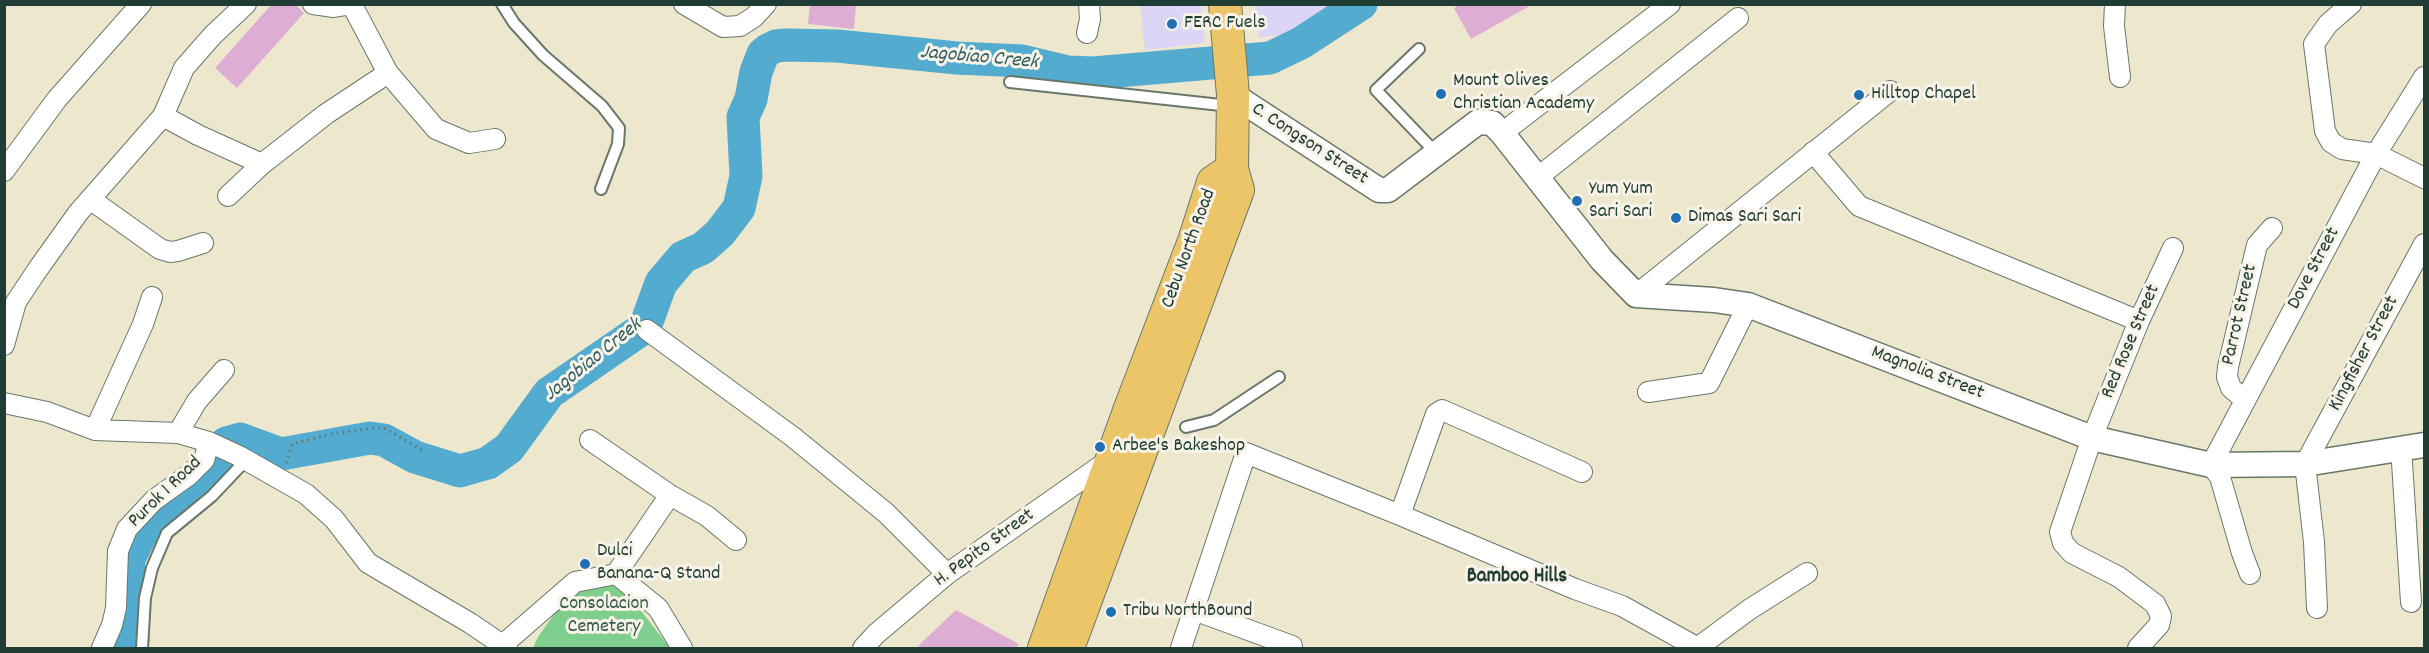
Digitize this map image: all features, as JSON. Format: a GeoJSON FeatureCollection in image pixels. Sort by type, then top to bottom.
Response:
{"type":"FeatureCollection","features":[{"type":"Feature","properties":{"kind":"main road"},"geometry":{"type":"LineString","coordinates":[[1225,4],[1232,82],[1232,169]]}},
{"type":"Feature","properties":{"kind":"main road","name":"Cebu North Road"},"geometry":{"type":"LineString","coordinates":[[1044,648],[1194,241],[1213,183],[1232,169],[1238,190],[1068,648]]}},
{"type":"Feature","properties":{"kind":"street"},"geometry":{"type":"LineString","coordinates":[[4,171],[57,99],[141,4]]}},
{"type":"Feature","properties":{"kind":"street"},"geometry":{"type":"LineString","coordinates":[[4,345],[16,302],[90,199],[163,116],[184,68],[213,35],[246,4]]}},
{"type":"Feature","properties":{"kind":"street"},"geometry":{"type":"LineString","coordinates":[[313,4],[334,8],[352,5],[388,73],[436,129],[469,143],[495,140]]}},
{"type":"Feature","properties":{"kind":"street"},"geometry":{"type":"LineString","coordinates":[[684,4],[723,27],[740,26],[754,17],[766,4]]}},
{"type":"Feature","properties":{"kind":"street"},"geometry":{"type":"LineString","coordinates":[[1087,33],[1090,19],[1089,4]]}},
{"type":"Feature","properties":{"kind":"street"},"geometry":{"type":"LineString","coordinates":[[1502,133],[1670,4]]}},
{"type":"Feature","properties":{"kind":"street"},"geometry":{"type":"LineString","coordinates":[[2115,4],[2114,26],[2120,77]]}},
{"type":"Feature","properties":{"kind":"street"},"geometry":{"type":"LineString","coordinates":[[2351,4],[2328,24],[2314,44],[2325,131],[2331,142],[2342,149],[2376,154],[2424,178]]}},
{"type":"Feature","properties":{"kind":"street"},"geometry":{"type":"LineString","coordinates":[[1537,178],[1738,18]]}},
{"type":"Feature","properties":{"kind":"street"},"geometry":{"type":"LineString","coordinates":[[228,196],[262,164],[326,114],[388,73]]}},
{"type":"Feature","properties":{"kind":"street","name":"Dove Street"},"geometry":{"type":"LineString","coordinates":[[2211,465],[2376,154],[2424,77]]}},
{"type":"Feature","properties":{"kind":"street","name":"C. Congson Street"},"geometry":{"type":"LineString","coordinates":[[1232,82],[1379,190],[1388,190],[1437,154]]}},
{"type":"Feature","properties":{"kind":"street"},"geometry":{"type":"LineString","coordinates":[[1437,154],[1478,122],[1492,123],[1602,260],[1636,295],[1890,91]]}},
{"type":"Feature","properties":{"kind":"street"},"geometry":{"type":"LineString","coordinates":[[163,116],[198,135],[262,164]]}},
{"type":"Feature","properties":{"kind":"street"},"geometry":{"type":"LineString","coordinates":[[1813,152],[1859,206],[2139,321]]}},
{"type":"Feature","properties":{"kind":"street"},"geometry":{"type":"LineString","coordinates":[[90,199],[160,249],[170,252],[178,251],[202,243]]}},
{"type":"Feature","properties":{"kind":"street","name":"Parrot Street"},"geometry":{"type":"LineString","coordinates":[[2245,400],[2231,388],[2228,367],[2257,245],[2272,228]]}},
{"type":"Feature","properties":{"kind":"street","name":"Kingfisher Street"},"geometry":{"type":"LineString","coordinates":[[2305,464],[2424,244]]}},
{"type":"Feature","properties":{"kind":"street","name":"Red Rose Street"},"geometry":{"type":"LineString","coordinates":[[2138,648],[2159,624],[2161,616],[2155,604],[2119,577],[2072,553],[2063,543],[2060,532],[2092,438],[2139,321],[2174,248]]}},
{"type":"Feature","properties":{"kind":"street","name":"Magnolia Street"},"geometry":{"type":"LineString","coordinates":[[1636,295],[1714,300],[1748,305],[2092,438],[2211,465],[2305,464],[2413,446]]}},
{"type":"Feature","properties":{"kind":"street"},"geometry":{"type":"LineString","coordinates":[[95,430],[143,324],[152,297]]}},
{"type":"Feature","properties":{"kind":"street"},"geometry":{"type":"LineString","coordinates":[[1648,392],[1709,383],[1748,305]]}},
{"type":"Feature","properties":{"kind":"street"},"geometry":{"type":"LineString","coordinates":[[647,330],[794,437],[886,513],[947,574]]}},
{"type":"Feature","properties":{"kind":"street"},"geometry":{"type":"LineString","coordinates":[[178,433],[197,401],[224,370]]}},
{"type":"Feature","properties":{"kind":"street"},"geometry":{"type":"LineString","coordinates":[[4,403],[47,412],[95,430],[178,433],[212,443],[243,458],[306,494],[334,519],[368,562],[507,648],[536,615],[575,582],[616,574],[670,495]]}},
{"type":"Feature","properties":{"kind":"street"},"geometry":{"type":"LineString","coordinates":[[1400,515],[1436,414],[1442,410],[1582,472]]}},
{"type":"Feature","properties":{"kind":"street"},"geometry":{"type":"LineString","coordinates":[[590,440],[670,495],[707,516],[736,540]]}},
{"type":"Feature","properties":{"kind":"street","name":"Purok 1 Road"},"geometry":{"type":"LineString","coordinates":[[102,648],[112,625],[116,608],[118,551],[127,529],[154,500],[189,475],[204,460],[212,443]]}},
{"type":"Feature","properties":{"kind":"street"},"geometry":{"type":"LineString","coordinates":[[2410,603],[2413,446]]}},
{"type":"Feature","properties":{"kind":"street"},"geometry":{"type":"LineString","coordinates":[[1181,648],[1246,453],[1400,515],[1532,572],[1622,606],[1697,648],[1750,609],[1807,573]]}},
{"type":"Feature","properties":{"kind":"street","name":"H. Pepito Street"},"geometry":{"type":"LineString","coordinates":[[863,648],[876,634],[947,574],[1114,457]]}},
{"type":"Feature","properties":{"kind":"street"},"geometry":{"type":"LineString","coordinates":[[2305,464],[2314,542],[2317,608]]}},
{"type":"Feature","properties":{"kind":"street"},"geometry":{"type":"LineString","coordinates":[[2211,465],[2220,477],[2250,574]]}},
{"type":"Feature","properties":{"kind":"street"},"geometry":{"type":"LineString","coordinates":[[616,574],[658,608],[682,648]]}},
{"type":"Feature","properties":{"kind":"street"},"geometry":{"type":"LineString","coordinates":[[1194,610],[1292,646]]}},
{"type":"Feature","properties":{"kind":"lane"},"geometry":{"type":"LineString","coordinates":[[501,4],[514,23],[543,55],[602,106],[619,128],[618,144],[601,189]]}},
{"type":"Feature","properties":{"kind":"lane"},"geometry":{"type":"LineString","coordinates":[[1419,49],[1376,90],[1437,154]]}},
{"type":"Feature","properties":{"kind":"lane"},"geometry":{"type":"LineString","coordinates":[[1010,82],[1232,82]]}},
{"type":"Feature","properties":{"kind":"lane"},"geometry":{"type":"LineString","coordinates":[[1186,427],[1214,420],[1280,377]]}},
{"type":"Feature","properties":{"kind":"lane"},"geometry":{"type":"LineString","coordinates":[[142,648],[145,598],[152,568],[167,533],[212,496],[243,458]]}},
{"type":"Feature","properties":{"kind":"path"},"geometry":{"type":"LineString","coordinates":[[288,460],[292,444],[331,434],[382,427],[422,450]]}},
{"type":"Feature","properties":{"kind":"shaded area"},"geometry":{"type":"Polygon","coordinates":[[[1255,4],[1353,5],[1285,34],[1259,38],[1255,4]]]}},
{"type":"Feature","properties":{"kind":"shaded area","name":"FERC Fuels"},"geometry":{"type":"Polygon","coordinates":[[[1140,5],[1201,5],[1205,43],[1145,50],[1140,5]]]}},
{"type":"Feature","properties":{"kind":"green space","name":"Consolacion Cemetery"},"geometry":{"type":"Polygon","coordinates":[[[612,582],[628,594],[670,648],[533,648],[562,603],[586,588],[612,582]]]}},
{"type":"Feature","properties":{"kind":"building"},"geometry":{"type":"Polygon","coordinates":[[[272,4],[295,4],[304,13],[237,88],[215,68],[272,4]]]}},
{"type":"Feature","properties":{"kind":"building"},"geometry":{"type":"Polygon","coordinates":[[[810,4],[856,4],[854,29],[808,24],[810,4]]]}},
{"type":"Feature","properties":{"kind":"building"},"geometry":{"type":"Polygon","coordinates":[[[1460,4],[1533,4],[1471,39],[1454,8],[1460,4]]]}},
{"type":"Feature","properties":{"kind":"building"},"geometry":{"type":"Polygon","coordinates":[[[956,610],[1019,644],[1016,648],[923,648],[918,646],[956,610]]]}},
{"type":"Feature","properties":{"kind":"waterway","name":"Jagobiao Creek"},"geometry":{"type":"LineString","coordinates":[[128,648],[133,641],[128,561],[141,534],[211,470],[226,443],[240,439],[281,454],[370,438],[384,440],[415,457],[460,471],[488,463],[509,448],[549,393],[645,327],[661,283],[683,257],[703,248],[720,233],[739,208],[746,176],[743,117],[751,99],[756,72],[763,54],[768,50],[786,45],[837,46],[957,58],[1022,61],[1068,72],[1093,73],[1270,58],[1301,43],[1361,4]]}},
{"type":"Feature","properties":{"kind":"place","name":"FERC Fuels"},"geometry":{"type":"Point","coordinates":[1172,24]}},
{"type":"Feature","properties":{"kind":"place","name":"Mount Olives Christian Academy"},"geometry":{"type":"Point","coordinates":[1441,94]}},
{"type":"Feature","properties":{"kind":"place","name":"Hilltop Chapel"},"geometry":{"type":"Point","coordinates":[1859,95]}},
{"type":"Feature","properties":{"kind":"place","name":"Yum Yum Sari Sari"},"geometry":{"type":"Point","coordinates":[1577,201]}},
{"type":"Feature","properties":{"kind":"place","name":"Dimas Sari Sari"},"geometry":{"type":"Point","coordinates":[1676,218]}},
{"type":"Feature","properties":{"kind":"place","name":"Arbee's Bakeshop"},"geometry":{"type":"Point","coordinates":[1100,447]}},
{"type":"Feature","properties":{"kind":"place","name":"Dulci Banana-Q Stand"},"geometry":{"type":"Point","coordinates":[585,564]}},
{"type":"Feature","properties":{"kind":"place","name":"Tribu NorthBound"},"geometry":{"type":"Point","coordinates":[1111,612]}},
{"type":"Feature","properties":{"kind":"district","name":"Bamboo Hills"},"geometry":{"type":"Point","coordinates":[1517,578]}}]}
